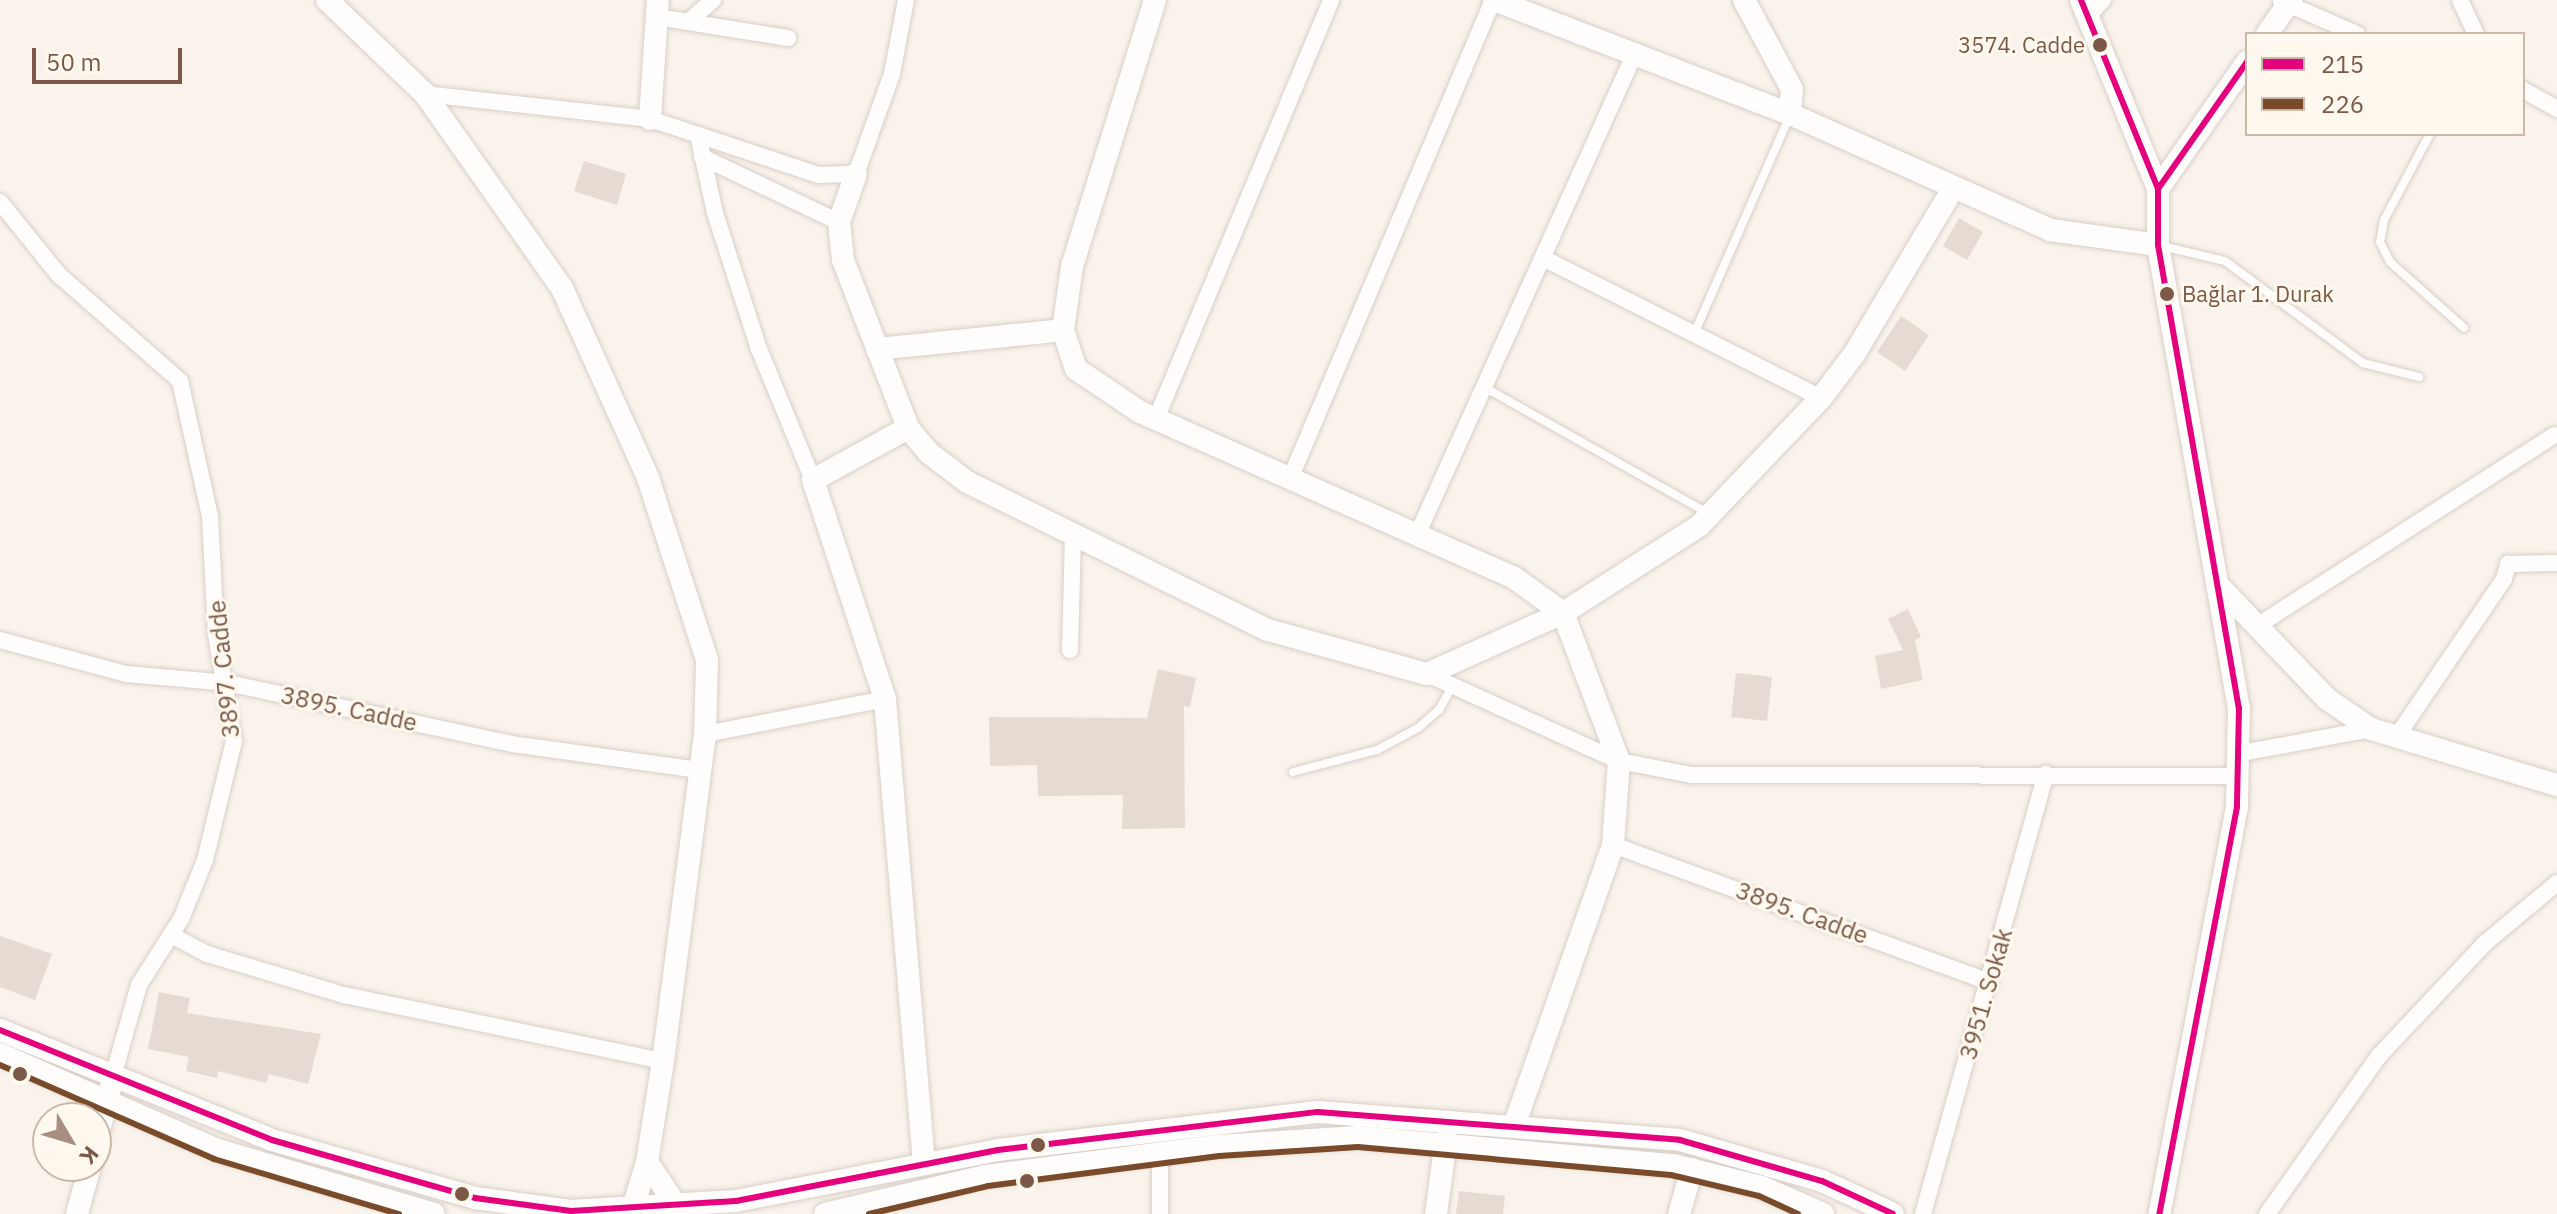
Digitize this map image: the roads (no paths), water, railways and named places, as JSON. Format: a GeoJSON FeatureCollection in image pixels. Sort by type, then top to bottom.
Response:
{"type":"FeatureCollection","features":[{"type":"Feature","properties":{"kind":"street"},"geometry":{"type":"LineString","coordinates":[[327,0],[425,94],[562,288],[648,478],[707,660],[705,734],[663,1061],[647,1162],[632,1212]]}},
{"type":"Feature","properties":{"kind":"street"},"geometry":{"type":"LineString","coordinates":[[689,21],[713,0]]}},
{"type":"Feature","properties":{"kind":"street"},"geometry":{"type":"LineString","coordinates":[[1155,0],[1076,252],[1063,330],[1076,369],[1156,419],[1513,577],[1563,613],[1619,761],[1613,845],[1515,1124]]}},
{"type":"Feature","properties":{"kind":"street"},"geometry":{"type":"LineString","coordinates":[[1156,419],[1331,0]]}},
{"type":"Feature","properties":{"kind":"street"},"geometry":{"type":"LineString","coordinates":[[1290,479],[1494,0],[1790,114],[1952,190],[2050,230],[2158,245]]}},
{"type":"Feature","properties":{"kind":"street"},"geometry":{"type":"LineString","coordinates":[[1744,0],[1792,89],[1790,114]]}},
{"type":"Feature","properties":{"kind":"street"},"geometry":{"type":"LineString","coordinates":[[2460,0],[2475,32]]}},
{"type":"Feature","properties":{"kind":"street"},"geometry":{"type":"LineString","coordinates":[[2268,32],[2286,1],[2353,32]]}},
{"type":"Feature","properties":{"kind":"street"},"geometry":{"type":"LineString","coordinates":[[904,4],[873,139],[856,174],[839,222],[843,260],[908,428],[967,482],[1073,536],[1268,630],[1427,674],[1619,761],[1692,775],[2046,774],[2241,765],[2371,729]]}},
{"type":"Feature","properties":{"kind":"street"},"geometry":{"type":"LineString","coordinates":[[2091,5],[2158,189],[2158,245],[2217,584],[2241,765],[2159,1214]]}},
{"type":"Feature","properties":{"kind":"street"},"geometry":{"type":"LineString","coordinates":[[650,119],[658,8],[689,21],[788,38]]}},
{"type":"Feature","properties":{"kind":"street"},"geometry":{"type":"LineString","coordinates":[[1417,535],[1634,55]]}},
{"type":"Feature","properties":{"kind":"street"},"geometry":{"type":"LineString","coordinates":[[2158,189],[2245,65]]}},
{"type":"Feature","properties":{"kind":"street"},"geometry":{"type":"LineString","coordinates":[[2525,91],[2556,104]]}},
{"type":"Feature","properties":{"kind":"street"},"geometry":{"type":"LineString","coordinates":[[425,94],[650,119],[818,175],[856,174]]}},
{"type":"Feature","properties":{"kind":"street"},"geometry":{"type":"LineString","coordinates":[[698,135],[759,349],[813,480],[885,699],[924,1163]]}},
{"type":"Feature","properties":{"kind":"street"},"geometry":{"type":"LineString","coordinates":[[702,157],[839,222]]}},
{"type":"Feature","properties":{"kind":"street"},"geometry":{"type":"LineString","coordinates":[[1427,674],[1563,613],[1710,514],[1821,398],[1855,353],[1952,190]]}},
{"type":"Feature","properties":{"kind":"street","name":"3897. Cadde"},"geometry":{"type":"LineString","coordinates":[[0,202],[59,275],[180,381],[210,516],[216,634],[228,683],[234,741],[205,860],[171,935],[135,994],[106,1102]]}},
{"type":"Feature","properties":{"kind":"street"},"geometry":{"type":"LineString","coordinates":[[1543,258],[1821,398]]}},
{"type":"Feature","properties":{"kind":"street"},"geometry":{"type":"LineString","coordinates":[[877,349],[1063,330]]}},
{"type":"Feature","properties":{"kind":"street"},"geometry":{"type":"LineString","coordinates":[[813,480],[908,428]]}},
{"type":"Feature","properties":{"kind":"street"},"geometry":{"type":"LineString","coordinates":[[2257,626],[2554,435]]}},
{"type":"Feature","properties":{"kind":"street"},"geometry":{"type":"LineString","coordinates":[[1070,650],[1073,536]]}},
{"type":"Feature","properties":{"kind":"street"},"geometry":{"type":"LineString","coordinates":[[2397,736],[2504,579],[2508,564],[2557,563]]}},
{"type":"Feature","properties":{"kind":"street"},"geometry":{"type":"LineString","coordinates":[[2217,584],[2327,699],[2371,729],[2557,785]]}},
{"type":"Feature","properties":{"kind":"street","name":"3895. Cadde"},"geometry":{"type":"LineString","coordinates":[[0,640],[126,674],[228,683],[524,746],[700,770]]}},
{"type":"Feature","properties":{"kind":"street"},"geometry":{"type":"LineString","coordinates":[[705,734],[885,699]]}},
{"type":"Feature","properties":{"kind":"street","name":"3951. Sokak"},"geometry":{"type":"LineString","coordinates":[[1923,1214],[2046,774]]}},
{"type":"Feature","properties":{"kind":"street","name":"3895. Cadde"},"geometry":{"type":"LineString","coordinates":[[1613,845],[1990,982]]}},
{"type":"Feature","properties":{"kind":"street"},"geometry":{"type":"LineString","coordinates":[[2267,1214],[2379,1056],[2484,944],[2557,883]]}},
{"type":"Feature","properties":{"kind":"street"},"geometry":{"type":"LineString","coordinates":[[171,935],[207,954],[344,995],[663,1061]]}},
{"type":"Feature","properties":{"kind":"street"},"geometry":{"type":"LineString","coordinates":[[0,1030],[272,1140],[475,1198],[571,1211],[681,1210],[781,1194],[924,1163],[1275,1114],[1515,1124],[1644,1134],[1730,1151],[1822,1181],[1893,1214]]}},
{"type":"Feature","properties":{"kind":"street"},"geometry":{"type":"LineString","coordinates":[[0,1054],[106,1102]]}},
{"type":"Feature","properties":{"kind":"street"},"geometry":{"type":"LineString","coordinates":[[112,1104],[259,1165],[434,1214]]}},
{"type":"Feature","properties":{"kind":"street"},"geometry":{"type":"LineString","coordinates":[[825,1214],[986,1176],[1284,1140],[1446,1140],[1692,1169],[1762,1187],[1823,1214]]}},
{"type":"Feature","properties":{"kind":"street"},"geometry":{"type":"LineString","coordinates":[[1436,1214],[1446,1140]]}},
{"type":"Feature","properties":{"kind":"street"},"geometry":{"type":"LineString","coordinates":[[1160,1154],[1160,1214]]}},
{"type":"Feature","properties":{"kind":"street"},"geometry":{"type":"LineString","coordinates":[[647,1162],[681,1210]]}},
{"type":"Feature","properties":{"kind":"street"},"geometry":{"type":"LineString","coordinates":[[1679,1214],[1692,1169]]}},
{"type":"Feature","properties":{"kind":"street"},"geometry":{"type":"LineString","coordinates":[[77,1214],[86,1182]]}},
{"type":"Feature","properties":{"kind":"lane"},"geometry":{"type":"LineString","coordinates":[[1694,334],[1790,114]]}},
{"type":"Feature","properties":{"kind":"lane"},"geometry":{"type":"LineString","coordinates":[[2429,136],[2384,220],[2380,242],[2390,262],[2464,328]]}},
{"type":"Feature","properties":{"kind":"lane"},"geometry":{"type":"LineString","coordinates":[[2158,245],[2225,261],[2363,363],[2419,377]]}},
{"type":"Feature","properties":{"kind":"lane"},"geometry":{"type":"LineString","coordinates":[[1484,387],[1710,514]]}},
{"type":"Feature","properties":{"kind":"lane"},"geometry":{"type":"LineString","coordinates":[[1293,772],[1377,750],[1418,728],[1439,710],[1453,685]]}},
{"type":"Feature","properties":{"kind":"place","name":"3574. Cadde"},"geometry":{"type":"Point","coordinates":[2100,45]}},
{"type":"Feature","properties":{"kind":"place","name":"Bağlar 1. Durak"},"geometry":{"type":"Point","coordinates":[2167,294]}}]}
